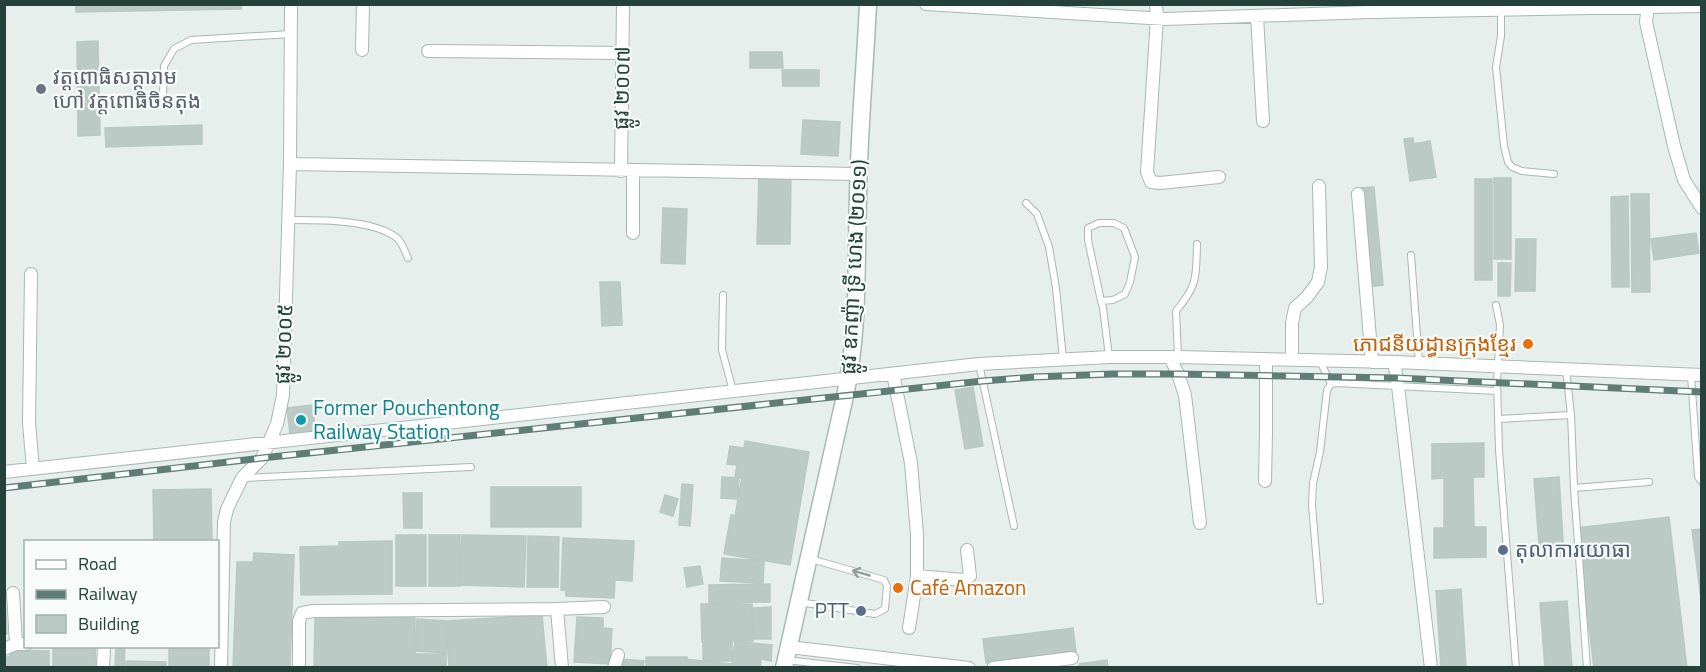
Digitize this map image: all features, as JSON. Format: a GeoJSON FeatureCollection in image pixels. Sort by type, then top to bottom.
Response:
{"type":"FeatureCollection","features":[{"type":"Feature","properties":{"kind":"main road","name":"ផ្លូវ ឧកញ៉ា ទ្រី ហេង (២០១១)"},"geometry":{"type":"LineString","coordinates":[[786,658],[849,379],[854,333],[858,174],[868,4]]}},
{"type":"Feature","properties":{"kind":"street","name":"ផ្លូវ ២០០៥"},"geometry":{"type":"LineString","coordinates":[[221,668],[220,629],[224,522],[227,509],[242,478],[262,458],[277,424],[282,395],[290,164],[291,4]]}},
{"type":"Feature","properties":{"kind":"street"},"geometry":{"type":"LineString","coordinates":[[362,50],[363,4]]}},
{"type":"Feature","properties":{"kind":"street","name":"ផ្លូវ ២០០៧"},"geometry":{"type":"LineString","coordinates":[[623,4],[622,53],[627,171],[633,233]]}},
{"type":"Feature","properties":{"kind":"street"},"geometry":{"type":"LineString","coordinates":[[926,4],[1089,9],[1157,18],[1257,16],[1370,8],[1701,6]]}},
{"type":"Feature","properties":{"kind":"street"},"geometry":{"type":"LineString","coordinates":[[1156,4],[1147,172],[1151,182],[1160,183],[1219,177]]}},
{"type":"Feature","properties":{"kind":"street"},"geometry":{"type":"LineString","coordinates":[[1648,6],[1646,22],[1674,146],[1684,180],[1701,208]]}},
{"type":"Feature","properties":{"kind":"street"},"geometry":{"type":"LineString","coordinates":[[1257,16],[1263,121]]}},
{"type":"Feature","properties":{"kind":"street"},"geometry":{"type":"LineString","coordinates":[[428,51],[622,53]]}},
{"type":"Feature","properties":{"kind":"street"},"geometry":{"type":"LineString","coordinates":[[290,164],[858,174]]}},
{"type":"Feature","properties":{"kind":"street"},"geometry":{"type":"LineString","coordinates":[[1292,359],[1292,322],[1295,308],[1313,290],[1318,282],[1321,267],[1319,186]]}},
{"type":"Feature","properties":{"kind":"street"},"geometry":{"type":"LineString","coordinates":[[1358,194],[1372,362]]}},
{"type":"Feature","properties":{"kind":"street"},"geometry":{"type":"LineString","coordinates":[[31,274],[29,423],[33,469]]}},
{"type":"Feature","properties":{"kind":"street"},"geometry":{"type":"LineString","coordinates":[[4,472],[979,364],[1063,359],[1110,357],[1292,359],[1696,375]]}},
{"type":"Feature","properties":{"kind":"street"},"geometry":{"type":"LineString","coordinates":[[1174,357],[1185,395],[1200,523]]}},
{"type":"Feature","properties":{"kind":"street"},"geometry":{"type":"LineString","coordinates":[[1265,481],[1266,359]]}},
{"type":"Feature","properties":{"kind":"street"},"geometry":{"type":"LineString","coordinates":[[1394,362],[1431,668]]}},
{"type":"Feature","properties":{"kind":"street"},"geometry":{"type":"LineString","coordinates":[[893,374],[912,463],[917,534],[917,576],[909,628]]}},
{"type":"Feature","properties":{"kind":"street"},"geometry":{"type":"LineString","coordinates":[[917,576],[964,580],[970,576],[967,550]]}},
{"type":"Feature","properties":{"kind":"street"},"geometry":{"type":"LineString","coordinates":[[13,593],[15,645]]}},
{"type":"Feature","properties":{"kind":"street"},"geometry":{"type":"LineString","coordinates":[[299,668],[299,621],[302,613],[604,607]]}},
{"type":"Feature","properties":{"kind":"street"},"geometry":{"type":"LineString","coordinates":[[557,609],[562,668]]}},
{"type":"Feature","properties":{"kind":"street"},"geometry":{"type":"LineString","coordinates":[[103,668],[104,648]]}},
{"type":"Feature","properties":{"kind":"street"},"geometry":{"type":"LineString","coordinates":[[786,658],[969,668]]}},
{"type":"Feature","properties":{"kind":"street"},"geometry":{"type":"LineString","coordinates":[[993,668],[1072,658]]}},
{"type":"Feature","properties":{"kind":"lane"},"geometry":{"type":"LineString","coordinates":[[1501,7],[1501,36],[1496,67],[1504,146],[1508,162],[1512,167],[1522,171],[1554,174]]}},
{"type":"Feature","properties":{"kind":"lane"},"geometry":{"type":"LineString","coordinates":[[163,96],[164,66],[174,49],[191,40],[291,34]]}},
{"type":"Feature","properties":{"kind":"lane"},"geometry":{"type":"LineString","coordinates":[[1026,203],[1037,214],[1049,247],[1056,288],[1063,359]]}},
{"type":"Feature","properties":{"kind":"lane"},"geometry":{"type":"LineString","coordinates":[[288,220],[351,222],[382,230],[399,238],[408,258]]}},
{"type":"Feature","properties":{"kind":"lane"},"geometry":{"type":"LineString","coordinates":[[1101,301],[1113,300],[1125,294],[1135,257],[1124,228],[1114,223],[1099,223],[1088,228],[1088,240],[1110,357]]}},
{"type":"Feature","properties":{"kind":"lane"},"geometry":{"type":"LineString","coordinates":[[1174,357],[1176,311],[1195,284],[1197,244]]}},
{"type":"Feature","properties":{"kind":"lane"},"geometry":{"type":"LineString","coordinates":[[1411,255],[1419,363]]}},
{"type":"Feature","properties":{"kind":"lane"},"geometry":{"type":"LineString","coordinates":[[723,295],[722,350],[733,392]]}},
{"type":"Feature","properties":{"kind":"lane"},"geometry":{"type":"LineString","coordinates":[[1496,305],[1500,325],[1497,366],[1498,450],[1516,668]]}},
{"type":"Feature","properties":{"kind":"lane"},"geometry":{"type":"LineString","coordinates":[[1319,360],[1331,384]]}},
{"type":"Feature","properties":{"kind":"lane"},"geometry":{"type":"LineString","coordinates":[[979,364],[1014,526]]}},
{"type":"Feature","properties":{"kind":"lane"},"geometry":{"type":"LineString","coordinates":[[1566,369],[1587,668]]}},
{"type":"Feature","properties":{"kind":"lane"},"geometry":{"type":"LineString","coordinates":[[1696,375],[1698,477],[1701,482]]}},
{"type":"Feature","properties":{"kind":"lane"},"geometry":{"type":"LineString","coordinates":[[1320,601],[1312,505],[1313,483],[1320,452],[1327,390],[1331,384],[1336,382],[1497,391]]}},
{"type":"Feature","properties":{"kind":"lane"},"geometry":{"type":"LineString","coordinates":[[1498,419],[1571,415]]}},
{"type":"Feature","properties":{"kind":"lane"},"geometry":{"type":"LineString","coordinates":[[242,478],[471,467]]}},
{"type":"Feature","properties":{"kind":"lane"},"geometry":{"type":"LineString","coordinates":[[1574,488],[1649,482]]}},
{"type":"Feature","properties":{"kind":"lane"},"geometry":{"type":"LineString","coordinates":[[799,602],[875,614],[885,609],[887,586],[884,580],[809,558]]}},
{"type":"Feature","properties":{"kind":"lane"},"geometry":{"type":"LineString","coordinates":[[786,658],[857,668]]}},
{"type":"Feature","properties":{"kind":"building"},"geometry":{"type":"Polygon","coordinates":[[[76,4],[241,4],[241,9],[76,12],[76,4]]]}},
{"type":"Feature","properties":{"kind":"building"},"geometry":{"type":"Polygon","coordinates":[[[98,41],[100,135],[78,136],[77,42],[98,41]]]}},
{"type":"Feature","properties":{"kind":"building"},"geometry":{"type":"Polygon","coordinates":[[[750,52],[782,52],[783,68],[750,68],[750,52]]]}},
{"type":"Feature","properties":{"kind":"building"},"geometry":{"type":"Polygon","coordinates":[[[782,70],[819,70],[819,86],[783,86],[782,70]]]}},
{"type":"Feature","properties":{"kind":"building"},"geometry":{"type":"Polygon","coordinates":[[[803,120],[840,122],[838,156],[801,154],[803,120]]]}},
{"type":"Feature","properties":{"kind":"building"},"geometry":{"type":"Polygon","coordinates":[[[202,125],[202,144],[106,147],[105,128],[202,125]]]}},
{"type":"Feature","properties":{"kind":"building"},"geometry":{"type":"Polygon","coordinates":[[[1413,138],[1414,144],[1430,141],[1436,177],[1410,181],[1404,139],[1413,138]]]}},
{"type":"Feature","properties":{"kind":"building"},"geometry":{"type":"Polygon","coordinates":[[[759,173],[791,174],[790,244],[757,244],[759,173]]]}},
{"type":"Feature","properties":{"kind":"building"},"geometry":{"type":"Polygon","coordinates":[[[1494,178],[1511,178],[1511,259],[1494,259],[1494,178]]]}},
{"type":"Feature","properties":{"kind":"building"},"geometry":{"type":"Polygon","coordinates":[[[1475,179],[1492,179],[1492,280],[1475,280],[1475,179]]]}},
{"type":"Feature","properties":{"kind":"building"},"geometry":{"type":"Polygon","coordinates":[[[1374,187],[1383,285],[1368,287],[1359,188],[1374,187]]]}},
{"type":"Feature","properties":{"kind":"building"},"geometry":{"type":"Polygon","coordinates":[[[1631,194],[1649,194],[1650,292],[1632,292],[1631,194]]]}},
{"type":"Feature","properties":{"kind":"building"},"geometry":{"type":"Polygon","coordinates":[[[1628,196],[1629,287],[1612,287],[1611,197],[1628,196]]]}},
{"type":"Feature","properties":{"kind":"building"},"geometry":{"type":"Polygon","coordinates":[[[663,208],[687,209],[685,264],[661,263],[663,208]]]}},
{"type":"Feature","properties":{"kind":"building"},"geometry":{"type":"Polygon","coordinates":[[[1696,233],[1699,253],[1654,260],[1651,239],[1696,233]]]}},
{"type":"Feature","properties":{"kind":"building"},"geometry":{"type":"Polygon","coordinates":[[[1516,239],[1536,239],[1535,291],[1515,291],[1516,239]]]}},
{"type":"Feature","properties":{"kind":"building"},"geometry":{"type":"Polygon","coordinates":[[[1498,263],[1511,263],[1510,296],[1498,296],[1498,263]]]}},
{"type":"Feature","properties":{"kind":"building"},"geometry":{"type":"Polygon","coordinates":[[[600,282],[620,282],[622,325],[602,326],[600,282]]]}},
{"type":"Feature","properties":{"kind":"building"},"geometry":{"type":"Polygon","coordinates":[[[973,387],[983,446],[965,449],[955,390],[973,387]]]}},
{"type":"Feature","properties":{"kind":"building","name":"Former Pouchentong Railway Station"},"geometry":{"type":"Polygon","coordinates":[[[312,405],[316,433],[290,435],[287,408],[312,405]]]}},
{"type":"Feature","properties":{"kind":"building"},"geometry":{"type":"Polygon","coordinates":[[[745,441],[809,452],[790,565],[724,554],[731,515],[735,516],[742,478],[735,477],[737,465],[727,464],[730,446],[744,448],[745,441]]]}},
{"type":"Feature","properties":{"kind":"building"},"geometry":{"type":"Polygon","coordinates":[[[1484,443],[1484,477],[1473,477],[1474,527],[1486,527],[1486,557],[1434,558],[1434,528],[1444,528],[1444,478],[1432,479],[1432,444],[1484,443]]]}},
{"type":"Feature","properties":{"kind":"building"},"geometry":{"type":"Polygon","coordinates":[[[722,477],[739,478],[738,499],[721,498],[722,477]]]}},
{"type":"Feature","properties":{"kind":"building"},"geometry":{"type":"Polygon","coordinates":[[[1559,477],[1564,556],[1540,558],[1534,479],[1559,477]]]}},
{"type":"Feature","properties":{"kind":"building"},"geometry":{"type":"Polygon","coordinates":[[[682,484],[693,485],[690,526],[679,525],[682,484]]]}},
{"type":"Feature","properties":{"kind":"building"},"geometry":{"type":"Polygon","coordinates":[[[491,487],[581,487],[581,527],[491,527],[491,487]]]}},
{"type":"Feature","properties":{"kind":"building"},"geometry":{"type":"Polygon","coordinates":[[[211,489],[212,540],[154,540],[153,490],[211,489]]]}},
{"type":"Feature","properties":{"kind":"building"},"geometry":{"type":"Polygon","coordinates":[[[403,493],[422,493],[422,528],[404,528],[403,493]]]}},
{"type":"Feature","properties":{"kind":"building"},"geometry":{"type":"Polygon","coordinates":[[[665,495],[678,499],[673,516],[660,512],[665,495]]]}},
{"type":"Feature","properties":{"kind":"building"},"geometry":{"type":"Polygon","coordinates":[[[1669,517],[1687,668],[1594,668],[1577,528],[1669,517]]]}},
{"type":"Feature","properties":{"kind":"building"},"geometry":{"type":"Polygon","coordinates":[[[1702,529],[1702,606],[1692,530],[1702,529]]]}},
{"type":"Feature","properties":{"kind":"building"},"geometry":{"type":"Polygon","coordinates":[[[396,535],[426,535],[426,586],[396,586],[396,535]]]}},
{"type":"Feature","properties":{"kind":"building"},"geometry":{"type":"Polygon","coordinates":[[[429,535],[460,535],[460,586],[429,586],[429,535]]]}},
{"type":"Feature","properties":{"kind":"building"},"geometry":{"type":"Polygon","coordinates":[[[462,535],[526,536],[524,587],[460,585],[462,535]]]}},
{"type":"Feature","properties":{"kind":"building"},"geometry":{"type":"Polygon","coordinates":[[[528,536],[559,537],[558,587],[527,587],[528,536]]]}},
{"type":"Feature","properties":{"kind":"building"},"geometry":{"type":"Polygon","coordinates":[[[563,538],[634,541],[632,581],[615,580],[614,598],[566,596],[566,590],[561,590],[563,538]]]}},
{"type":"Feature","properties":{"kind":"building"},"geometry":{"type":"Polygon","coordinates":[[[392,541],[392,594],[301,595],[300,547],[339,546],[339,542],[392,541]]]}},
{"type":"Feature","properties":{"kind":"building"},"geometry":{"type":"Polygon","coordinates":[[[254,553],[294,555],[290,668],[233,668],[237,562],[253,562],[254,553]]]}},
{"type":"Feature","properties":{"kind":"building"},"geometry":{"type":"Polygon","coordinates":[[[722,558],[764,561],[763,583],[720,581],[722,558]]]}},
{"type":"Feature","properties":{"kind":"building"},"geometry":{"type":"Polygon","coordinates":[[[700,566],[703,584],[687,587],[684,568],[700,566]]]}},
{"type":"Feature","properties":{"kind":"building"},"geometry":{"type":"Polygon","coordinates":[[[4,580],[7,634],[4,634],[4,580]]]}},
{"type":"Feature","properties":{"kind":"building"},"geometry":{"type":"Polygon","coordinates":[[[770,584],[770,602],[709,603],[709,585],[770,584]]]}},
{"type":"Feature","properties":{"kind":"building"},"geometry":{"type":"Polygon","coordinates":[[[1461,589],[1466,668],[1441,668],[1436,591],[1461,589]]]}},
{"type":"Feature","properties":{"kind":"building"},"geometry":{"type":"Polygon","coordinates":[[[1567,601],[1572,668],[1545,668],[1540,603],[1567,601]]]}},
{"type":"Feature","properties":{"kind":"building"},"geometry":{"type":"Polygon","coordinates":[[[701,604],[752,604],[753,641],[702,642],[701,604]]]}},
{"type":"Feature","properties":{"kind":"building"},"geometry":{"type":"Polygon","coordinates":[[[771,607],[771,639],[754,639],[753,608],[771,607]]]}},
{"type":"Feature","properties":{"kind":"building"},"geometry":{"type":"Polygon","coordinates":[[[542,615],[547,668],[449,668],[446,621],[542,615]]]}},
{"type":"Feature","properties":{"kind":"building"},"geometry":{"type":"Polygon","coordinates":[[[315,617],[415,618],[415,654],[446,654],[446,668],[314,668],[315,617]]]}},
{"type":"Feature","properties":{"kind":"building"},"geometry":{"type":"Polygon","coordinates":[[[577,617],[603,618],[603,628],[612,629],[610,664],[574,662],[577,617]]]}},
{"type":"Feature","properties":{"kind":"building"},"geometry":{"type":"Polygon","coordinates":[[[417,619],[447,621],[446,653],[416,651],[417,619]]]}},
{"type":"Feature","properties":{"kind":"building"},"geometry":{"type":"Polygon","coordinates":[[[1073,628],[1076,652],[986,663],[983,639],[1073,628]]]}},
{"type":"Feature","properties":{"kind":"building"},"geometry":{"type":"Polygon","coordinates":[[[735,641],[772,645],[771,661],[761,659],[760,668],[685,668],[685,659],[732,664],[735,641]]]}},
{"type":"Feature","properties":{"kind":"building"},"geometry":{"type":"Polygon","coordinates":[[[703,643],[732,643],[732,661],[703,661],[703,643]]]}},
{"type":"Feature","properties":{"kind":"building"},"geometry":{"type":"Polygon","coordinates":[[[53,648],[95,648],[96,668],[53,668],[53,648]]]}},
{"type":"Feature","properties":{"kind":"building"},"geometry":{"type":"Polygon","coordinates":[[[116,648],[125,648],[124,668],[115,668],[116,648]]]}},
{"type":"Feature","properties":{"kind":"building"},"geometry":{"type":"Polygon","coordinates":[[[169,648],[209,648],[209,668],[169,668],[169,648]]]}},
{"type":"Feature","properties":{"kind":"building"},"geometry":{"type":"Polygon","coordinates":[[[10,650],[49,651],[49,668],[4,668],[4,657],[10,657],[10,650]]]}},
{"type":"Feature","properties":{"kind":"building"},"geometry":{"type":"Polygon","coordinates":[[[646,657],[687,657],[687,668],[646,668],[646,657]]]}},
{"type":"Feature","properties":{"kind":"building"},"geometry":{"type":"Polygon","coordinates":[[[620,659],[644,661],[643,668],[620,668],[620,659]]]}},
{"type":"Feature","properties":{"kind":"building"},"geometry":{"type":"Polygon","coordinates":[[[1107,660],[1108,668],[1079,668],[1079,664],[1107,660]]]}},
{"type":"Feature","properties":{"kind":"building"},"geometry":{"type":"Polygon","coordinates":[[[126,661],[166,662],[166,668],[126,668],[126,661]]]}},
{"type":"Feature","properties":{"kind":"railway"},"geometry":{"type":"LineString","coordinates":[[4,488],[262,458],[1034,377],[1178,374],[1396,378],[1702,392]]}},
{"type":"Feature","properties":{"kind":"place","name":"វត្តពោធិសត្តារាម ហៅ វត្តពោធិចិនតុង"},"geometry":{"type":"Point","coordinates":[41,89]}},
{"type":"Feature","properties":{"kind":"place","name":"ភោជនីយដ្ធានក្រុងខ្មែរ"},"geometry":{"type":"Point","coordinates":[1528,344]}},
{"type":"Feature","properties":{"kind":"place","name":"Former Pouchentong Railway Station"},"geometry":{"type":"Point","coordinates":[301,420]}},
{"type":"Feature","properties":{"kind":"place","name":"តុលាការយោធា"},"geometry":{"type":"Point","coordinates":[1503,550]}},
{"type":"Feature","properties":{"kind":"place","name":"Café Amazon"},"geometry":{"type":"Point","coordinates":[898,588]}},
{"type":"Feature","properties":{"kind":"place","name":"PTT"},"geometry":{"type":"Point","coordinates":[861,611]}}]}
